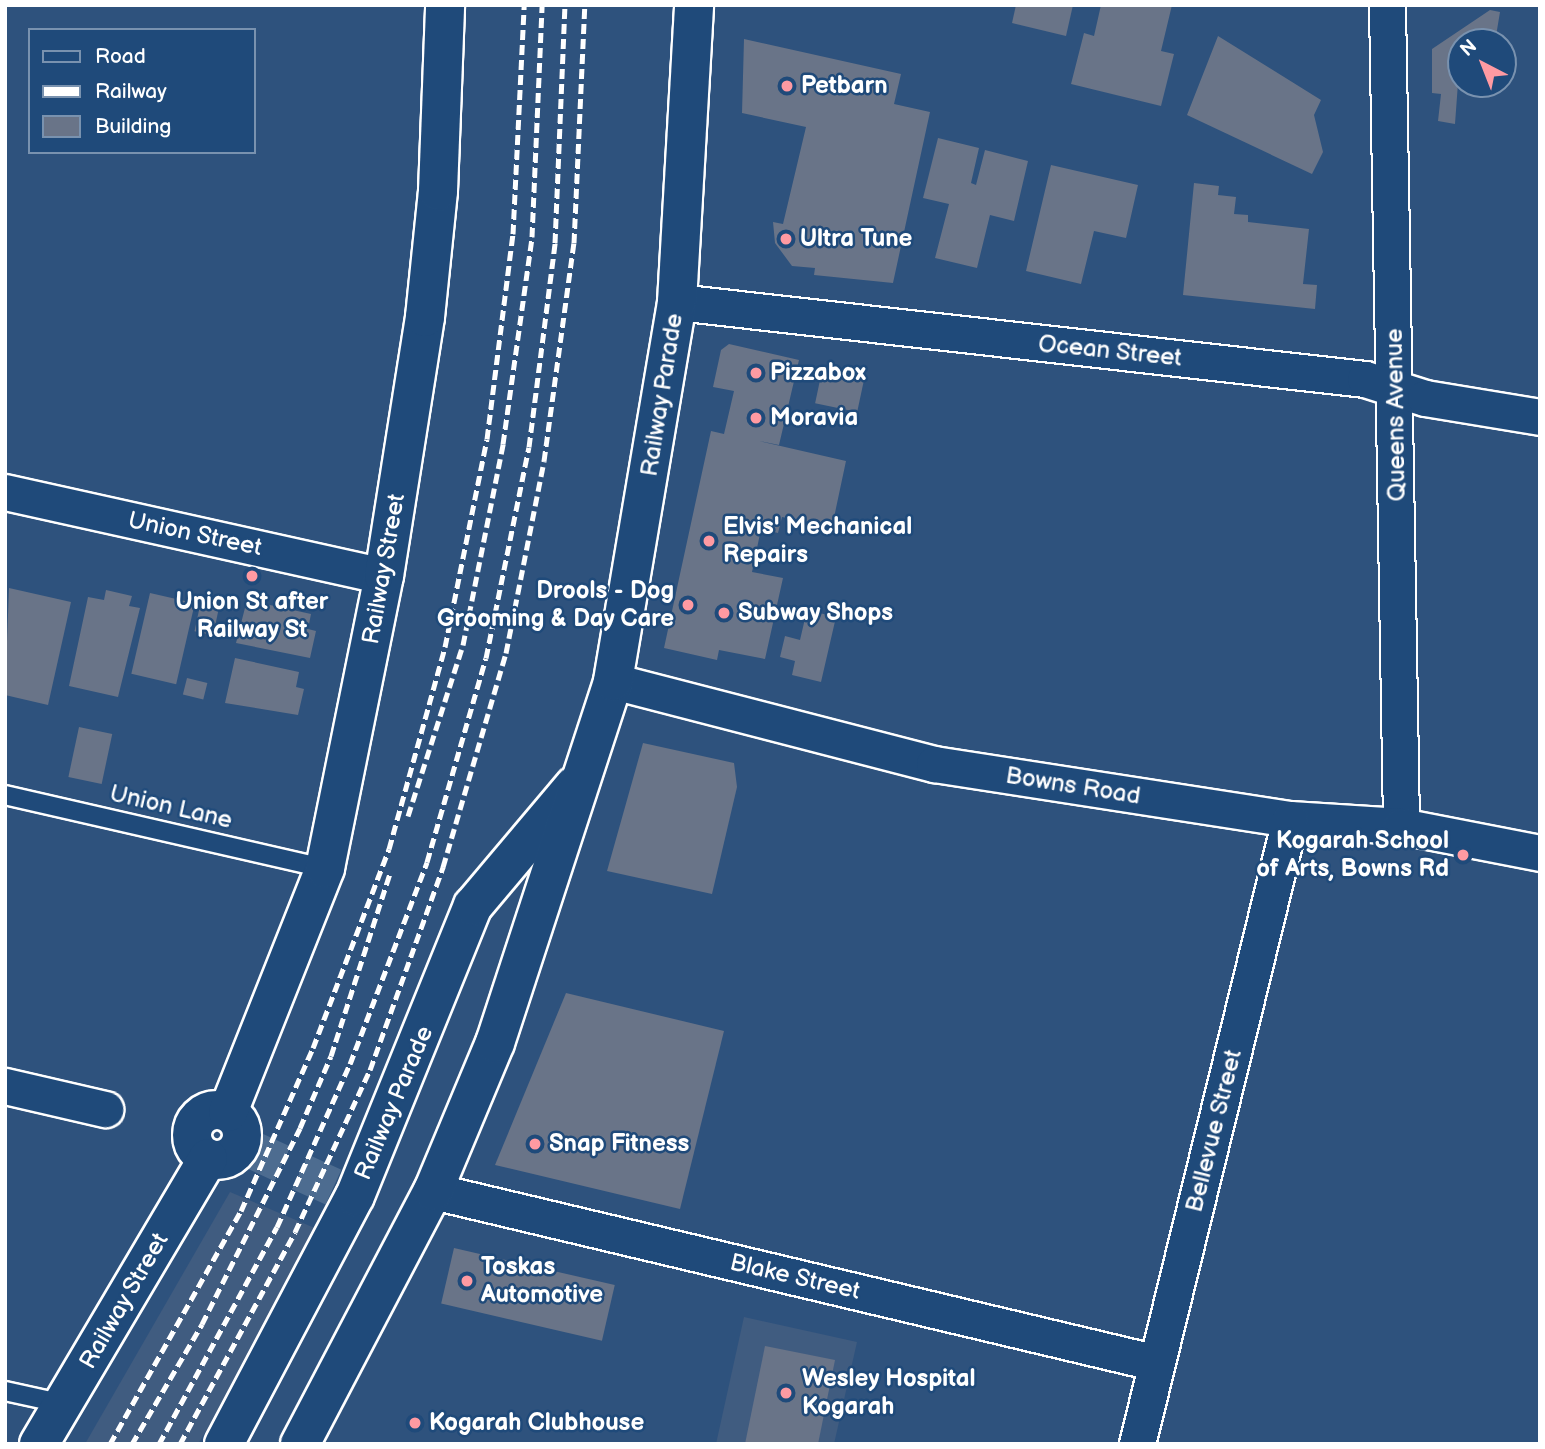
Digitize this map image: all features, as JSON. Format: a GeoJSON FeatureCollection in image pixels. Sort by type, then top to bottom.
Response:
{"type":"FeatureCollection","features":[{"type":"Feature","properties":{"kind":"main road","name":"Railway Street"},"geometry":{"type":"LineString","coordinates":[[39,1444],[231,1141],[325,868],[384,576],[428,292],[445,5]]}},
{"type":"Feature","properties":{"kind":"main road","name":"Railway Parade"},"geometry":{"type":"LineString","coordinates":[[300,1444],[433,1191],[541,909],[613,681],[677,302],[694,5]]}},
{"type":"Feature","properties":{"kind":"main road","name":"Railway Parade"},"geometry":{"type":"LineString","coordinates":[[224,1444],[344,1192],[462,932],[485,888],[582,777]]}},
{"type":"Feature","properties":{"kind":"main road"},"geometry":{"type":"LineString","coordinates":[[462,932],[499,897],[541,909]]}},
{"type":"Feature","properties":{"kind":"street","name":"Queens Avenue"},"geometry":{"type":"LineString","coordinates":[[1391,14],[1401,826]]}},
{"type":"Feature","properties":{"kind":"street","name":"Ocean Street"},"geometry":{"type":"LineString","coordinates":[[677,302],[1365,379],[1396,388],[1540,417]]}},
{"type":"Feature","properties":{"kind":"street","name":"Union Street"},"geometry":{"type":"LineString","coordinates":[[5,492],[384,576]]}},
{"type":"Feature","properties":{"kind":"street","name":"Bowns Road"},"geometry":{"type":"LineString","coordinates":[[613,681],[934,764],[1290,819],[1401,826],[1540,853]]}},
{"type":"Feature","properties":{"kind":"street","name":"Bellevue Street"},"geometry":{"type":"LineString","coordinates":[[1137,1444],[1290,819]]}},
{"type":"Feature","properties":{"kind":"street"},"geometry":{"type":"LineString","coordinates":[[5,1086],[105,1109]]}},
{"type":"Feature","properties":{"kind":"street","name":"Blake Street"},"geometry":{"type":"LineString","coordinates":[[433,1191],[1157,1363]]}},
{"type":"Feature","properties":{"kind":"lane","name":"Union Lane"},"geometry":{"type":"LineString","coordinates":[[5,795],[325,868]]}},
{"type":"Feature","properties":{"kind":"lane"},"geometry":{"type":"LineString","coordinates":[[5,1391],[64,1404]]}},
{"type":"Feature","properties":{"kind":"shaded area"},"geometry":{"type":"Polygon","coordinates":[[[230,1192],[317,1229],[247,1365],[198,1444],[85,1444],[230,1192]]]}},
{"type":"Feature","properties":{"kind":"shaded area","name":"Wesley Hospital Kogarah"},"geometry":{"type":"Polygon","coordinates":[[[744,1317],[857,1342],[834,1444],[716,1444],[744,1317]]]}},
{"type":"Feature","properties":{"kind":"building"},"geometry":{"type":"Polygon","coordinates":[[[1016,5],[1073,5],[1066,36],[1012,23],[1016,5]]]}},
{"type":"Feature","properties":{"kind":"building"},"geometry":{"type":"Polygon","coordinates":[[[1101,5],[1172,5],[1161,51],[1174,54],[1161,106],[1071,84],[1084,33],[1094,36],[1101,5]]]}},
{"type":"Feature","properties":{"kind":"building"},"geometry":{"type":"Polygon","coordinates":[[[1490,10],[1500,12],[1497,28],[1463,28],[1490,10]]]}},
{"type":"Feature","properties":{"kind":"building"},"geometry":{"type":"Polygon","coordinates":[[[1218,36],[1321,100],[1314,115],[1323,152],[1312,174],[1187,115],[1218,36]]]}},
{"type":"Feature","properties":{"kind":"building"},"geometry":{"type":"Polygon","coordinates":[[[744,39],[901,74],[894,104],[930,112],[893,283],[814,275],[815,268],[792,266],[775,243],[773,222],[783,224],[806,127],[742,113],[744,39]]]}},
{"type":"Feature","properties":{"kind":"building"},"geometry":{"type":"Polygon","coordinates":[[[1447,39],[1447,98],[1457,98],[1455,124],[1438,121],[1441,94],[1432,93],[1432,49],[1447,39]]]}},
{"type":"Feature","properties":{"kind":"building"},"geometry":{"type":"Polygon","coordinates":[[[938,138],[979,148],[971,183],[976,185],[985,150],[1028,161],[1014,221],[990,215],[977,268],[935,258],[949,204],[923,198],[938,138]]]}},
{"type":"Feature","properties":{"kind":"building"},"geometry":{"type":"Polygon","coordinates":[[[1051,165],[1138,185],[1126,238],[1094,231],[1081,284],[1026,271],[1051,165]]]}},
{"type":"Feature","properties":{"kind":"building"},"geometry":{"type":"Polygon","coordinates":[[[1194,183],[1219,186],[1218,195],[1236,197],[1234,214],[1248,215],[1248,222],[1309,229],[1303,284],[1317,285],[1315,309],[1183,295],[1194,183]]]}},
{"type":"Feature","properties":{"kind":"building"},"geometry":{"type":"Polygon","coordinates":[[[729,344],[799,360],[779,445],[759,441],[846,461],[832,527],[782,517],[778,533],[761,529],[752,572],[783,578],[765,659],[719,650],[717,660],[664,648],[711,431],[724,434],[734,391],[713,387],[721,350],[729,344]]]}},
{"type":"Feature","properties":{"kind":"building"},"geometry":{"type":"Polygon","coordinates":[[[823,366],[865,375],[857,412],[815,403],[823,366]]]}},
{"type":"Feature","properties":{"kind":"building"},"geometry":{"type":"Polygon","coordinates":[[[9,588],[71,602],[48,705],[5,695],[9,588]]]}},
{"type":"Feature","properties":{"kind":"building"},"geometry":{"type":"Polygon","coordinates":[[[106,590],[132,596],[129,606],[140,608],[118,697],[69,686],[88,597],[104,600],[106,590]]]}},
{"type":"Feature","properties":{"kind":"building"},"geometry":{"type":"Polygon","coordinates":[[[150,593],[195,603],[176,684],[131,674],[150,593]]]}},
{"type":"Feature","properties":{"kind":"building"},"geometry":{"type":"Polygon","coordinates":[[[202,596],[221,600],[213,635],[195,631],[202,596]]]}},
{"type":"Feature","properties":{"kind":"building"},"geometry":{"type":"Polygon","coordinates":[[[247,600],[311,614],[308,629],[316,631],[310,658],[236,643],[247,600]]]}},
{"type":"Feature","properties":{"kind":"building"},"geometry":{"type":"Polygon","coordinates":[[[807,610],[836,617],[821,682],[792,675],[795,661],[780,657],[785,636],[800,640],[807,610]]]}},
{"type":"Feature","properties":{"kind":"building"},"geometry":{"type":"Polygon","coordinates":[[[235,658],[299,672],[296,687],[304,689],[298,715],[225,703],[235,658]]]}},
{"type":"Feature","properties":{"kind":"building"},"geometry":{"type":"Polygon","coordinates":[[[187,678],[207,683],[203,700],[183,694],[187,678]]]}},
{"type":"Feature","properties":{"kind":"building"},"geometry":{"type":"Polygon","coordinates":[[[79,727],[112,734],[102,784],[68,777],[79,727]]]}},
{"type":"Feature","properties":{"kind":"building"},"geometry":{"type":"Polygon","coordinates":[[[643,743],[734,763],[737,787],[712,894],[607,871],[643,743]]]}},
{"type":"Feature","properties":{"kind":"building"},"geometry":{"type":"Polygon","coordinates":[[[566,993],[724,1031],[680,1209],[495,1165],[566,993]]]}},
{"type":"Feature","properties":{"kind":"building"},"geometry":{"type":"Polygon","coordinates":[[[454,1248],[615,1285],[602,1341],[441,1304],[454,1248]]]}},
{"type":"Feature","properties":{"kind":"building"},"geometry":{"type":"Polygon","coordinates":[[[765,1346],[835,1360],[818,1444],[745,1444],[765,1346]]]}},
{"type":"Feature","properties":{"kind":"tunnel"},"geometry":{"type":"LineString","coordinates":[[248,1148],[333,1187]]}},
{"type":"Feature","properties":{"kind":"railway"},"geometry":{"type":"LineString","coordinates":[[110,1444],[241,1211],[313,1048],[389,849],[445,647],[487,439],[513,234],[524,5]]}},
{"type":"Feature","properties":{"kind":"railway"},"geometry":{"type":"LineString","coordinates":[[408,816],[463,645],[503,444],[532,237],[542,5]]}},
{"type":"Feature","properties":{"kind":"railway"},"geometry":{"type":"LineString","coordinates":[[159,1444],[277,1227],[350,1064],[427,862],[486,658],[529,447],[555,243],[565,5]]}},
{"type":"Feature","properties":{"kind":"railway"},"geometry":{"type":"LineString","coordinates":[[180,1444],[295,1232],[370,1070],[443,867],[506,653],[544,461],[574,243],[585,5]]}},
{"type":"Feature","properties":{"kind":"railway"},"geometry":{"type":"LineString","coordinates":[[132,1444],[202,1324],[300,1128],[331,1056],[390,873]]}},
{"type":"Feature","properties":{"kind":"place","name":"Petbarn"},"geometry":{"type":"Point","coordinates":[787,86]}},
{"type":"Feature","properties":{"kind":"place","name":"Ultra Tune"},"geometry":{"type":"Point","coordinates":[786,239]}},
{"type":"Feature","properties":{"kind":"place","name":"Pizzabox"},"geometry":{"type":"Point","coordinates":[756,373]}},
{"type":"Feature","properties":{"kind":"place","name":"Moravia"},"geometry":{"type":"Point","coordinates":[756,418]}},
{"type":"Feature","properties":{"kind":"place","name":"Elvis' Mechanical Repairs"},"geometry":{"type":"Point","coordinates":[709,541]}},
{"type":"Feature","properties":{"kind":"place","name":"Union St after Railway St"},"geometry":{"type":"Point","coordinates":[252,576]}},
{"type":"Feature","properties":{"kind":"place","name":"Drools - Dog Grooming & Day Care"},"geometry":{"type":"Point","coordinates":[688,605]}},
{"type":"Feature","properties":{"kind":"place","name":"Subway Shops"},"geometry":{"type":"Point","coordinates":[724,613]}},
{"type":"Feature","properties":{"kind":"place","name":"Kogarah School of Arts, Bowns Rd"},"geometry":{"type":"Point","coordinates":[1463,855]}},
{"type":"Feature","properties":{"kind":"place","name":"Snap Fitness"},"geometry":{"type":"Point","coordinates":[535,1144]}},
{"type":"Feature","properties":{"kind":"place","name":"Toskas Automotive"},"geometry":{"type":"Point","coordinates":[467,1281]}},
{"type":"Feature","properties":{"kind":"place","name":"Wesley Hospital Kogarah"},"geometry":{"type":"Point","coordinates":[786,1393]}},
{"type":"Feature","properties":{"kind":"place","name":"Kogarah Clubhouse"},"geometry":{"type":"Point","coordinates":[415,1423]}}]}
